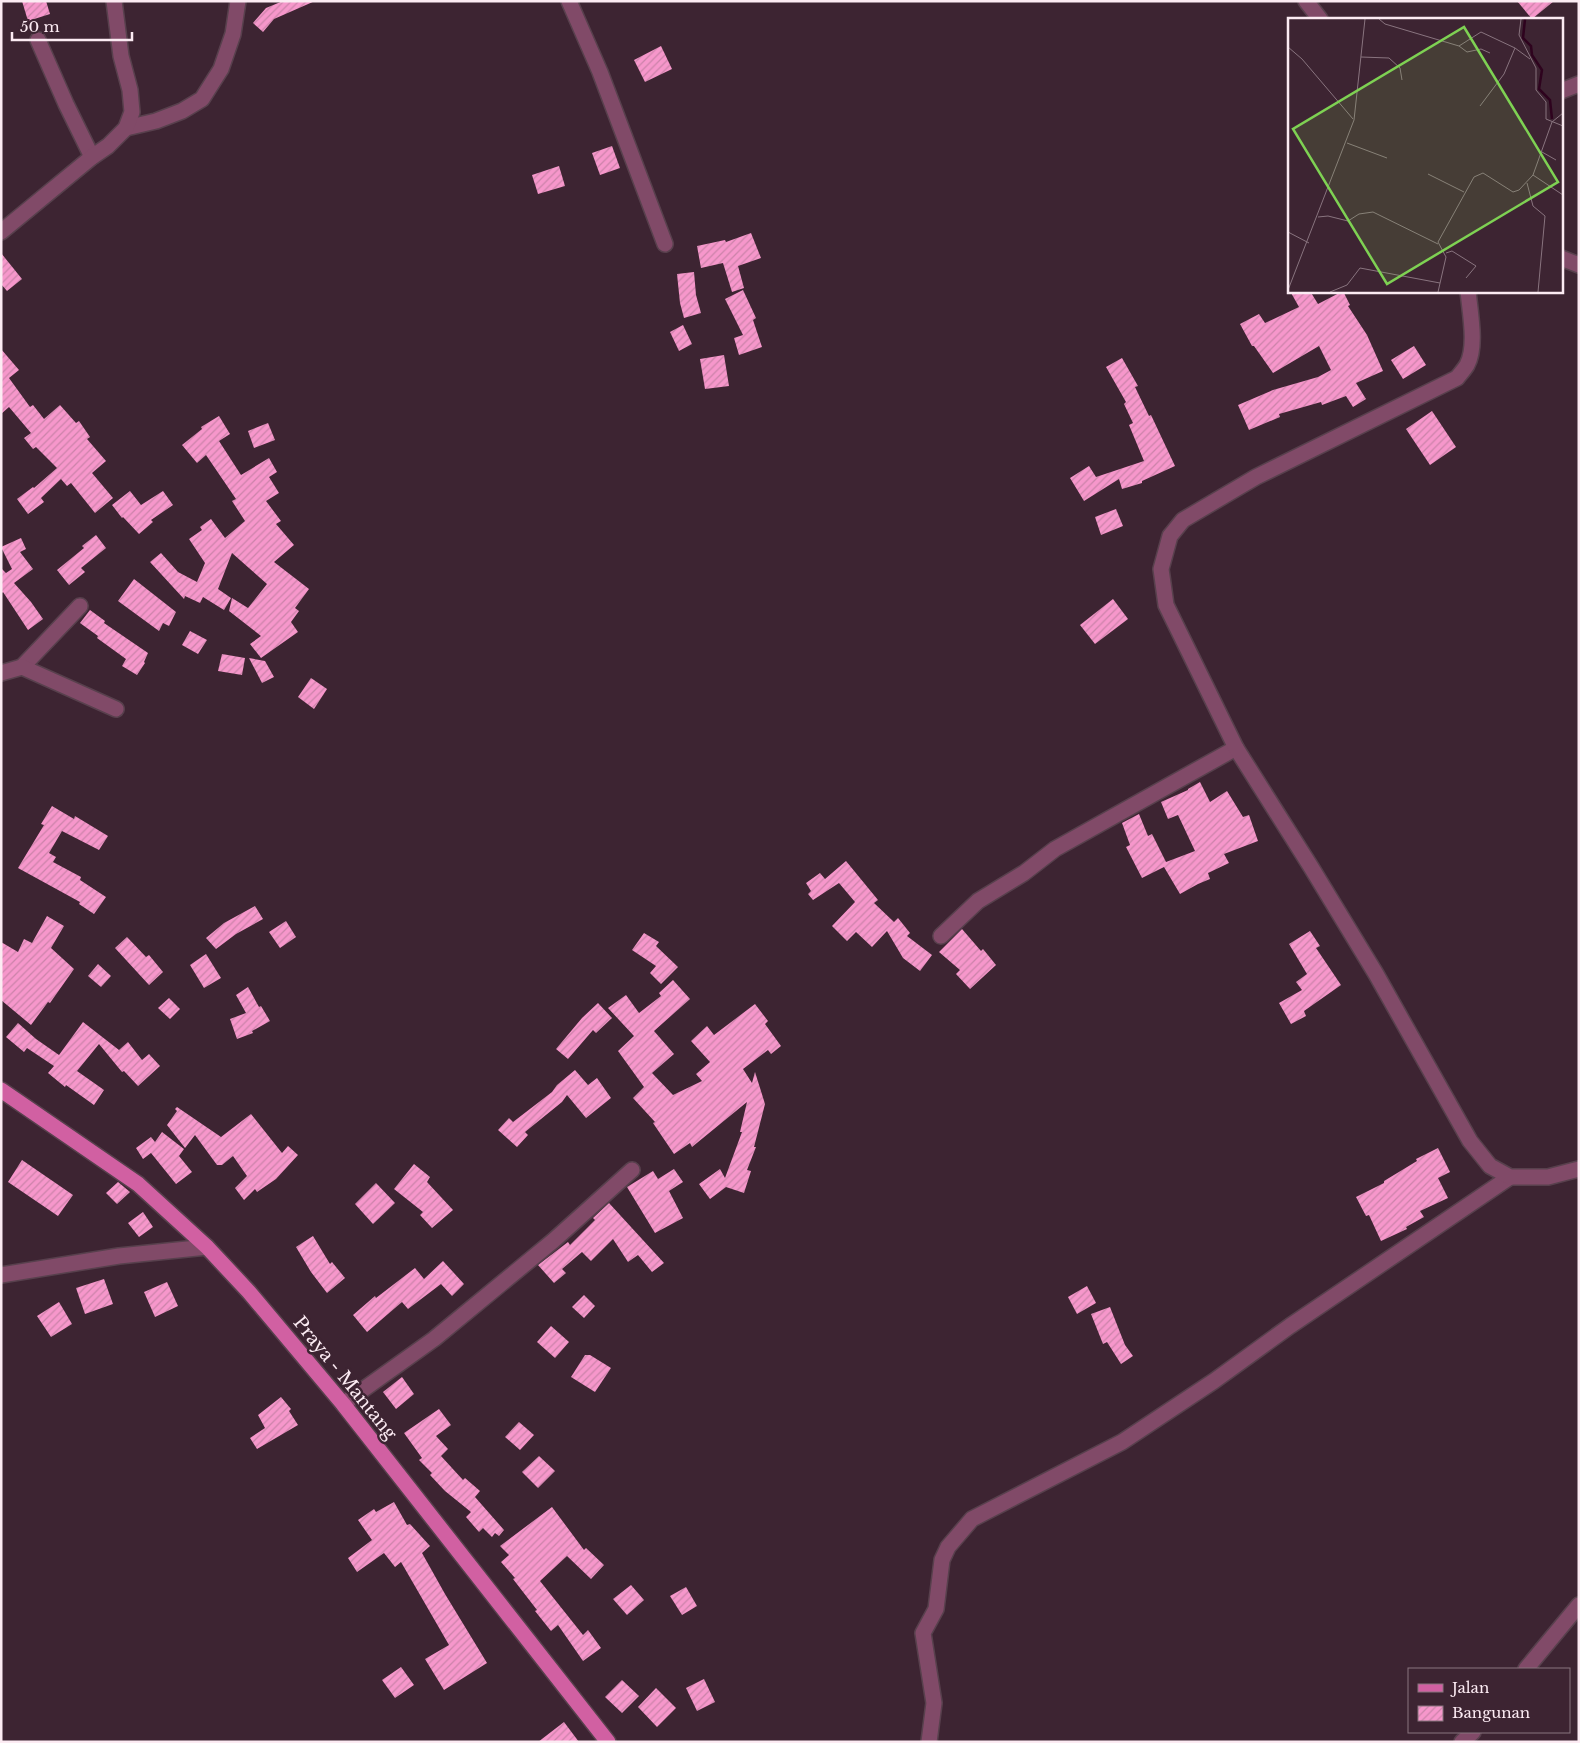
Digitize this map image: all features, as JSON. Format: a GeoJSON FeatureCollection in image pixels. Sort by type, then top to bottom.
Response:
{"type":"FeatureCollection","features":[{"type":"Feature","properties":{"kind":"main road","name":"Praya - Mantang"},"geometry":{"type":"LineString","coordinates":[[1,1090],[138,1184],[207,1247],[249,1292],[343,1404],[608,1742]]}},
{"type":"Feature","properties":{"kind":"street"},"geometry":{"type":"LineString","coordinates":[[1,232],[92,156],[108,146],[126,128],[132,112],[130,90],[120,56],[114,1]]}},
{"type":"Feature","properties":{"kind":"street"},"geometry":{"type":"LineString","coordinates":[[126,128],[156,121],[202,99],[222,69],[233,34],[238,1]]}},
{"type":"Feature","properties":{"kind":"street"},"geometry":{"type":"LineString","coordinates":[[569,1],[600,72],[665,244]]}},
{"type":"Feature","properties":{"kind":"street"},"geometry":{"type":"LineString","coordinates":[[1306,1],[1319,18]]}},
{"type":"Feature","properties":{"kind":"street"},"geometry":{"type":"LineString","coordinates":[[38,40],[66,104],[92,156]]}},
{"type":"Feature","properties":{"kind":"street"},"geometry":{"type":"LineString","coordinates":[[1562,90],[1579,84]]}},
{"type":"Feature","properties":{"kind":"street"},"geometry":{"type":"LineString","coordinates":[[1562,258],[1579,265]]}},
{"type":"Feature","properties":{"kind":"street"},"geometry":{"type":"LineString","coordinates":[[1468,292],[1472,327],[1471,351],[1468,364],[1457,378],[1256,477],[1183,520],[1170,536],[1161,570],[1166,605],[1236,748],[1376,974],[1470,1141],[1490,1166],[1510,1177],[1548,1177],[1579,1169]]}},
{"type":"Feature","properties":{"kind":"street"},"geometry":{"type":"LineString","coordinates":[[1,673],[22,667],[80,606]]}},
{"type":"Feature","properties":{"kind":"street"},"geometry":{"type":"LineString","coordinates":[[22,667],[116,709]]}},
{"type":"Feature","properties":{"kind":"street"},"geometry":{"type":"LineString","coordinates":[[940,936],[978,901],[1024,873],[1055,849],[1236,748]]}},
{"type":"Feature","properties":{"kind":"street"},"geometry":{"type":"LineString","coordinates":[[343,1404],[434,1339],[552,1241],[632,1170]]}},
{"type":"Feature","properties":{"kind":"street"},"geometry":{"type":"LineString","coordinates":[[929,1742],[934,1703],[923,1633],[936,1609],[942,1560],[948,1547],[972,1520],[1122,1442],[1214,1382],[1306,1315],[1510,1177]]}},
{"type":"Feature","properties":{"kind":"street"},"geometry":{"type":"LineString","coordinates":[[1,1275],[118,1256],[207,1247]]}},
{"type":"Feature","properties":{"kind":"street"},"geometry":{"type":"LineString","coordinates":[[1527,1668],[1579,1605]]}},
{"type":"Feature","properties":{"kind":"street"},"geometry":{"type":"LineString","coordinates":[[1462,1742],[1472,1733]]}},
{"type":"Feature","properties":{"kind":"building"},"geometry":{"type":"Polygon","coordinates":[[[22,1],[46,1],[50,14],[28,21],[22,1]]]}},
{"type":"Feature","properties":{"kind":"building"},"geometry":{"type":"Polygon","coordinates":[[[283,1],[315,1],[274,19],[263,32],[253,23],[266,8],[283,1]]]}},
{"type":"Feature","properties":{"kind":"building"},"geometry":{"type":"Polygon","coordinates":[[[1517,1],[1554,1],[1533,18],[1517,1]]]}},
{"type":"Feature","properties":{"kind":"building"},"geometry":{"type":"Polygon","coordinates":[[[661,46],[672,69],[645,82],[634,60],[661,46]]]}},
{"type":"Feature","properties":{"kind":"building"},"geometry":{"type":"Polygon","coordinates":[[[612,146],[620,168],[600,175],[592,153],[612,146]]]}},
{"type":"Feature","properties":{"kind":"building"},"geometry":{"type":"Polygon","coordinates":[[[559,166],[565,186],[538,194],[532,175],[559,166]]]}},
{"type":"Feature","properties":{"kind":"building"},"geometry":{"type":"Polygon","coordinates":[[[751,233],[761,258],[738,266],[744,288],[732,292],[723,263],[701,268],[697,246],[725,240],[726,242],[751,233]]]}},
{"type":"Feature","properties":{"kind":"building"},"geometry":{"type":"Polygon","coordinates":[[[1,253],[22,279],[7,291],[1,284],[1,253]]]}},
{"type":"Feature","properties":{"kind":"building"},"geometry":{"type":"Polygon","coordinates":[[[694,272],[696,295],[701,313],[684,318],[680,303],[677,274],[694,272]]]}},
{"type":"Feature","properties":{"kind":"building"},"geometry":{"type":"Polygon","coordinates":[[[743,290],[756,318],[753,320],[762,347],[739,355],[734,338],[743,335],[725,299],[743,290]]]}},
{"type":"Feature","properties":{"kind":"building"},"geometry":{"type":"Polygon","coordinates":[[[1291,292],[1311,292],[1318,304],[1344,292],[1350,305],[1348,306],[1367,335],[1383,371],[1356,383],[1366,399],[1353,407],[1346,396],[1322,405],[1321,402],[1279,414],[1280,417],[1249,430],[1238,405],[1273,390],[1318,377],[1331,370],[1319,346],[1273,373],[1254,346],[1252,346],[1240,324],[1259,314],[1265,323],[1299,307],[1291,292]]]}},
{"type":"Feature","properties":{"kind":"building"},"geometry":{"type":"Polygon","coordinates":[[[683,325],[692,344],[679,351],[670,332],[683,325]]]}},
{"type":"Feature","properties":{"kind":"building"},"geometry":{"type":"Polygon","coordinates":[[[1414,346],[1426,365],[1403,379],[1391,360],[1414,346]]]}},
{"type":"Feature","properties":{"kind":"building"},"geometry":{"type":"Polygon","coordinates":[[[1,349],[19,370],[9,378],[30,407],[33,405],[44,419],[60,405],[76,423],[79,421],[90,437],[87,439],[106,461],[92,473],[113,498],[95,513],[71,483],[67,486],[61,479],[41,498],[44,502],[28,514],[17,499],[34,488],[57,468],[36,447],[33,449],[24,438],[31,433],[9,407],[1,414],[1,349]]]}},
{"type":"Feature","properties":{"kind":"building"},"geometry":{"type":"Polygon","coordinates":[[[724,355],[729,386],[705,389],[700,359],[724,355]]]}},
{"type":"Feature","properties":{"kind":"building"},"geometry":{"type":"Polygon","coordinates":[[[1122,358],[1138,386],[1135,387],[1149,416],[1151,415],[1175,466],[1142,481],[1142,483],[1122,489],[1119,479],[1084,501],[1070,478],[1089,466],[1096,477],[1144,461],[1129,425],[1133,423],[1124,404],[1126,402],[1106,367],[1122,358]]]}},
{"type":"Feature","properties":{"kind":"building"},"geometry":{"type":"Polygon","coordinates":[[[1432,411],[1456,447],[1430,465],[1406,429],[1432,411]]]}},
{"type":"Feature","properties":{"kind":"building"},"geometry":{"type":"Polygon","coordinates":[[[219,416],[230,434],[219,441],[241,475],[269,458],[277,472],[269,477],[279,493],[266,501],[281,521],[276,524],[294,545],[274,562],[309,589],[295,608],[299,611],[291,622],[298,632],[261,658],[250,644],[261,636],[229,611],[232,598],[248,608],[267,584],[232,553],[218,589],[231,598],[224,610],[203,597],[200,603],[185,596],[184,599],[150,562],[161,553],[178,572],[197,582],[205,563],[189,539],[202,530],[200,527],[211,519],[225,538],[245,521],[232,501],[236,499],[206,455],[197,463],[182,445],[202,429],[201,427],[219,416]]]}},
{"type":"Feature","properties":{"kind":"building"},"geometry":{"type":"Polygon","coordinates":[[[268,423],[275,440],[254,448],[248,431],[268,423]]]}},
{"type":"Feature","properties":{"kind":"building"},"geometry":{"type":"Polygon","coordinates":[[[130,491],[141,505],[163,491],[173,505],[151,520],[153,522],[139,534],[122,518],[112,505],[130,491]]]}},
{"type":"Feature","properties":{"kind":"building"},"geometry":{"type":"Polygon","coordinates":[[[1116,509],[1123,526],[1101,535],[1095,517],[1116,509]]]}},
{"type":"Feature","properties":{"kind":"building"},"geometry":{"type":"Polygon","coordinates":[[[96,535],[106,548],[81,568],[85,572],[69,585],[57,570],[84,548],[82,546],[96,535]]]}},
{"type":"Feature","properties":{"kind":"building"},"geometry":{"type":"Polygon","coordinates":[[[21,538],[26,549],[20,552],[33,569],[14,583],[43,619],[28,630],[3,592],[1,594],[1,568],[6,573],[12,569],[1,547],[21,538]]]}},
{"type":"Feature","properties":{"kind":"building"},"geometry":{"type":"Polygon","coordinates":[[[134,579],[176,612],[169,626],[163,623],[159,631],[118,601],[134,579]]]}},
{"type":"Feature","properties":{"kind":"building"},"geometry":{"type":"Polygon","coordinates":[[[1113,599],[1128,619],[1095,644],[1080,625],[1113,599]]]}},
{"type":"Feature","properties":{"kind":"building"},"geometry":{"type":"Polygon","coordinates":[[[90,610],[105,621],[104,623],[148,653],[145,663],[137,675],[122,666],[126,659],[80,623],[90,610]]]}},
{"type":"Feature","properties":{"kind":"building"},"geometry":{"type":"Polygon","coordinates":[[[190,631],[207,640],[198,654],[182,645],[190,631]]]}},
{"type":"Feature","properties":{"kind":"building"},"geometry":{"type":"Polygon","coordinates":[[[222,654],[245,658],[242,675],[218,671],[222,654]]]}},
{"type":"Feature","properties":{"kind":"building"},"geometry":{"type":"Polygon","coordinates":[[[249,658],[265,661],[274,677],[262,683],[249,658]]]}},
{"type":"Feature","properties":{"kind":"building"},"geometry":{"type":"Polygon","coordinates":[[[311,678],[327,689],[314,709],[298,697],[311,678]]]}},
{"type":"Feature","properties":{"kind":"building"},"geometry":{"type":"Polygon","coordinates":[[[1200,782],[1210,802],[1227,791],[1243,817],[1249,815],[1258,841],[1224,854],[1229,863],[1208,873],[1210,879],[1180,894],[1164,867],[1142,878],[1126,847],[1130,845],[1122,823],[1139,814],[1148,836],[1152,834],[1166,862],[1195,851],[1178,815],[1168,819],[1161,802],[1188,790],[1200,782]]]}},
{"type":"Feature","properties":{"kind":"building"},"geometry":{"type":"Polygon","coordinates":[[[52,806],[74,819],[75,816],[108,836],[99,850],[62,831],[49,853],[56,857],[53,862],[81,877],[80,880],[106,897],[94,914],[79,904],[80,902],[18,868],[44,825],[41,824],[52,806]]]}},
{"type":"Feature","properties":{"kind":"building"},"geometry":{"type":"Polygon","coordinates":[[[846,861],[878,900],[874,903],[894,922],[898,918],[910,933],[907,936],[932,955],[920,971],[903,958],[887,931],[872,947],[856,932],[847,941],[832,926],[855,902],[839,883],[813,900],[808,894],[811,891],[806,883],[820,873],[825,879],[846,861]]]}},
{"type":"Feature","properties":{"kind":"building"},"geometry":{"type":"Polygon","coordinates":[[[255,906],[263,919],[236,934],[216,949],[206,938],[224,923],[255,906]]]}},
{"type":"Feature","properties":{"kind":"building"},"geometry":{"type":"Polygon","coordinates":[[[47,916],[64,926],[51,948],[74,969],[50,1003],[48,1002],[31,1025],[1,1000],[1,942],[18,952],[24,939],[32,943],[47,916]]]}},
{"type":"Feature","properties":{"kind":"building"},"geometry":{"type":"Polygon","coordinates":[[[286,921],[296,937],[280,948],[269,932],[286,921]]]}},
{"type":"Feature","properties":{"kind":"building"},"geometry":{"type":"Polygon","coordinates":[[[962,929],[981,951],[983,949],[996,965],[970,989],[956,974],[960,970],[939,952],[962,929]]]}},
{"type":"Feature","properties":{"kind":"building"},"geometry":{"type":"Polygon","coordinates":[[[1310,931],[1320,946],[1316,948],[1341,985],[1304,1011],[1306,1016],[1291,1024],[1279,1003],[1302,990],[1296,982],[1307,974],[1289,944],[1310,931]]]}},
{"type":"Feature","properties":{"kind":"building"},"geometry":{"type":"Polygon","coordinates":[[[644,933],[659,942],[656,946],[678,967],[661,984],[650,973],[656,966],[632,950],[644,933]]]}},
{"type":"Feature","properties":{"kind":"building"},"geometry":{"type":"Polygon","coordinates":[[[127,937],[146,957],[149,955],[163,972],[149,985],[115,948],[127,937]]]}},
{"type":"Feature","properties":{"kind":"building"},"geometry":{"type":"Polygon","coordinates":[[[206,954],[221,978],[204,988],[190,965],[206,954]]]}},
{"type":"Feature","properties":{"kind":"building"},"geometry":{"type":"Polygon","coordinates":[[[98,964],[111,976],[101,987],[88,976],[98,964]]]}},
{"type":"Feature","properties":{"kind":"building"},"geometry":{"type":"Polygon","coordinates":[[[673,980],[690,999],[654,1031],[674,1054],[652,1073],[673,1095],[702,1081],[696,1074],[710,1062],[691,1041],[707,1026],[714,1035],[755,1004],[768,1021],[765,1024],[781,1046],[771,1054],[768,1050],[743,1069],[752,1083],[755,1072],[765,1104],[754,1147],[756,1147],[747,1170],[751,1171],[744,1193],[726,1187],[710,1199],[699,1184],[720,1169],[725,1178],[742,1132],[740,1132],[747,1102],[692,1147],[690,1143],[674,1154],[653,1123],[655,1122],[633,1098],[644,1087],[618,1051],[634,1036],[608,1008],[626,995],[639,1013],[661,996],[659,993],[673,980]]]}},
{"type":"Feature","properties":{"kind":"building"},"geometry":{"type":"Polygon","coordinates":[[[248,987],[259,1007],[261,1006],[270,1021],[252,1031],[253,1033],[237,1039],[230,1019],[246,1013],[236,995],[248,987]]]}},
{"type":"Feature","properties":{"kind":"building"},"geometry":{"type":"Polygon","coordinates":[[[169,998],[180,1009],[170,1019],[158,1008],[169,998]]]}},
{"type":"Feature","properties":{"kind":"building"},"geometry":{"type":"Polygon","coordinates":[[[598,1003],[612,1018],[596,1033],[593,1030],[568,1059],[556,1049],[582,1018],[598,1003]]]}},
{"type":"Feature","properties":{"kind":"building"},"geometry":{"type":"Polygon","coordinates":[[[83,1022],[119,1050],[128,1042],[142,1060],[149,1054],[160,1066],[138,1086],[124,1071],[122,1072],[99,1044],[77,1071],[104,1090],[94,1105],[66,1085],[65,1087],[48,1073],[54,1066],[27,1048],[24,1052],[6,1037],[18,1023],[36,1039],[59,1055],[83,1022]]]}},
{"type":"Feature","properties":{"kind":"building"},"geometry":{"type":"Polygon","coordinates":[[[575,1070],[588,1085],[597,1078],[611,1098],[586,1118],[567,1095],[562,1102],[525,1132],[528,1135],[517,1147],[498,1130],[509,1118],[513,1122],[552,1092],[557,1085],[575,1070]]]}},
{"type":"Feature","properties":{"kind":"building"},"geometry":{"type":"Polygon","coordinates":[[[177,1107],[221,1137],[251,1114],[282,1153],[288,1146],[298,1155],[276,1179],[257,1192],[255,1189],[244,1200],[235,1188],[247,1176],[233,1156],[222,1165],[217,1165],[195,1135],[185,1148],[167,1125],[177,1111],[175,1109],[177,1107]]]}},
{"type":"Feature","properties":{"kind":"building"},"geometry":{"type":"Polygon","coordinates":[[[162,1132],[184,1149],[179,1156],[192,1172],[176,1184],[151,1153],[143,1159],[136,1148],[151,1137],[155,1142],[162,1132]]]}},
{"type":"Feature","properties":{"kind":"building"},"geometry":{"type":"Polygon","coordinates":[[[1438,1148],[1450,1172],[1438,1178],[1448,1198],[1420,1211],[1424,1217],[1406,1227],[1407,1229],[1381,1241],[1369,1215],[1366,1216],[1356,1197],[1384,1183],[1384,1181],[1417,1161],[1416,1159],[1438,1148]]]}},
{"type":"Feature","properties":{"kind":"building"},"geometry":{"type":"Polygon","coordinates":[[[22,1160],[73,1195],[58,1216],[8,1182],[22,1160]]]}},
{"type":"Feature","properties":{"kind":"building"},"geometry":{"type":"Polygon","coordinates":[[[414,1164],[430,1177],[427,1182],[453,1210],[432,1228],[420,1215],[423,1212],[394,1189],[414,1164]]]}},
{"type":"Feature","properties":{"kind":"building"},"geometry":{"type":"Polygon","coordinates":[[[674,1169],[683,1182],[669,1191],[683,1218],[655,1233],[627,1187],[653,1171],[658,1179],[674,1169]]]}},
{"type":"Feature","properties":{"kind":"building"},"geometry":{"type":"Polygon","coordinates":[[[118,1182],[130,1192],[117,1204],[106,1193],[118,1182]]]}},
{"type":"Feature","properties":{"kind":"building"},"geometry":{"type":"Polygon","coordinates":[[[376,1183],[395,1203],[373,1224],[355,1204],[376,1183]]]}},
{"type":"Feature","properties":{"kind":"building"},"geometry":{"type":"Polygon","coordinates":[[[609,1203],[664,1263],[652,1272],[638,1255],[628,1262],[613,1239],[591,1261],[582,1252],[562,1269],[566,1273],[554,1283],[538,1265],[568,1242],[570,1245],[595,1220],[593,1218],[609,1203]]]}},
{"type":"Feature","properties":{"kind":"building"},"geometry":{"type":"Polygon","coordinates":[[[143,1212],[153,1227],[139,1237],[128,1223],[143,1212]]]}},
{"type":"Feature","properties":{"kind":"building"},"geometry":{"type":"Polygon","coordinates":[[[313,1236],[330,1264],[332,1262],[345,1278],[327,1293],[311,1272],[296,1247],[313,1236]]]}},
{"type":"Feature","properties":{"kind":"building"},"geometry":{"type":"Polygon","coordinates":[[[443,1261],[464,1284],[452,1296],[441,1284],[408,1309],[402,1302],[367,1332],[353,1315],[375,1296],[376,1298],[415,1268],[424,1279],[443,1261]]]}},
{"type":"Feature","properties":{"kind":"building"},"geometry":{"type":"Polygon","coordinates":[[[104,1279],[113,1304],[85,1314],[76,1288],[104,1279]]]}},
{"type":"Feature","properties":{"kind":"building"},"geometry":{"type":"Polygon","coordinates":[[[167,1282],[178,1306],[155,1317],[144,1292],[167,1282]]]}},
{"type":"Feature","properties":{"kind":"building"},"geometry":{"type":"Polygon","coordinates":[[[1087,1286],[1096,1303],[1077,1314],[1068,1297],[1087,1286]]]}},
{"type":"Feature","properties":{"kind":"building"},"geometry":{"type":"Polygon","coordinates":[[[584,1295],[595,1306],[584,1318],[572,1307],[584,1295]]]}},
{"type":"Feature","properties":{"kind":"building"},"geometry":{"type":"Polygon","coordinates":[[[59,1302],[72,1324],[51,1337],[37,1316],[59,1302]]]}},
{"type":"Feature","properties":{"kind":"building"},"geometry":{"type":"Polygon","coordinates":[[[1110,1307],[1125,1345],[1133,1356],[1121,1364],[1107,1342],[1103,1344],[1091,1314],[1110,1307]]]}},
{"type":"Feature","properties":{"kind":"building"},"geometry":{"type":"Polygon","coordinates":[[[551,1326],[569,1342],[555,1358],[537,1342],[551,1326]]]}},
{"type":"Feature","properties":{"kind":"building"},"geometry":{"type":"Polygon","coordinates":[[[585,1355],[590,1355],[611,1368],[595,1392],[571,1377],[585,1355]]]}},
{"type":"Feature","properties":{"kind":"building"},"geometry":{"type":"Polygon","coordinates":[[[402,1377],[414,1394],[396,1409],[383,1392],[402,1377]]]}},
{"type":"Feature","properties":{"kind":"building"},"geometry":{"type":"Polygon","coordinates":[[[281,1397],[291,1409],[289,1411],[298,1425],[257,1449],[250,1438],[265,1428],[258,1415],[281,1397]]]}},
{"type":"Feature","properties":{"kind":"building"},"geometry":{"type":"Polygon","coordinates":[[[439,1409],[451,1425],[436,1436],[448,1449],[441,1456],[463,1480],[465,1478],[480,1491],[475,1497],[504,1530],[499,1536],[495,1533],[492,1537],[483,1528],[479,1532],[466,1517],[471,1512],[445,1491],[430,1475],[432,1473],[419,1460],[422,1458],[404,1433],[439,1409]]]}},
{"type":"Feature","properties":{"kind":"building"},"geometry":{"type":"Polygon","coordinates":[[[519,1422],[534,1435],[520,1450],[505,1437],[519,1422]]]}},
{"type":"Feature","properties":{"kind":"building"},"geometry":{"type":"Polygon","coordinates":[[[539,1456],[555,1471],[538,1488],[522,1472],[539,1456]]]}},
{"type":"Feature","properties":{"kind":"building"},"geometry":{"type":"Polygon","coordinates":[[[394,1502],[407,1525],[410,1524],[430,1546],[422,1553],[487,1663],[444,1690],[425,1659],[449,1645],[401,1562],[395,1567],[384,1553],[357,1572],[348,1558],[372,1540],[358,1520],[374,1509],[376,1512],[394,1502]]]}},
{"type":"Feature","properties":{"kind":"building"},"geometry":{"type":"Polygon","coordinates":[[[552,1507],[584,1550],[586,1548],[604,1565],[591,1579],[567,1556],[540,1581],[583,1635],[588,1630],[601,1648],[583,1661],[558,1625],[551,1631],[513,1579],[515,1578],[501,1562],[509,1555],[500,1546],[552,1507]]]}},
{"type":"Feature","properties":{"kind":"building"},"geometry":{"type":"Polygon","coordinates":[[[631,1585],[644,1600],[627,1615],[613,1599],[631,1585]]]}},
{"type":"Feature","properties":{"kind":"building"},"geometry":{"type":"Polygon","coordinates":[[[686,1587],[697,1606],[682,1615],[670,1596],[686,1587]]]}},
{"type":"Feature","properties":{"kind":"building"},"geometry":{"type":"Polygon","coordinates":[[[401,1667],[414,1685],[395,1698],[382,1680],[401,1667]]]}},
{"type":"Feature","properties":{"kind":"building"},"geometry":{"type":"Polygon","coordinates":[[[704,1679],[715,1702],[697,1711],[686,1688],[704,1679]]]}},
{"type":"Feature","properties":{"kind":"building"},"geometry":{"type":"Polygon","coordinates":[[[622,1680],[639,1696],[622,1713],[605,1697],[622,1680]]]}},
{"type":"Feature","properties":{"kind":"building"},"geometry":{"type":"Polygon","coordinates":[[[656,1688],[676,1708],[657,1727],[638,1707],[656,1688]]]}},
{"type":"Feature","properties":{"kind":"building"},"geometry":{"type":"Polygon","coordinates":[[[564,1722],[579,1742],[538,1742],[564,1722]]]}}]}
